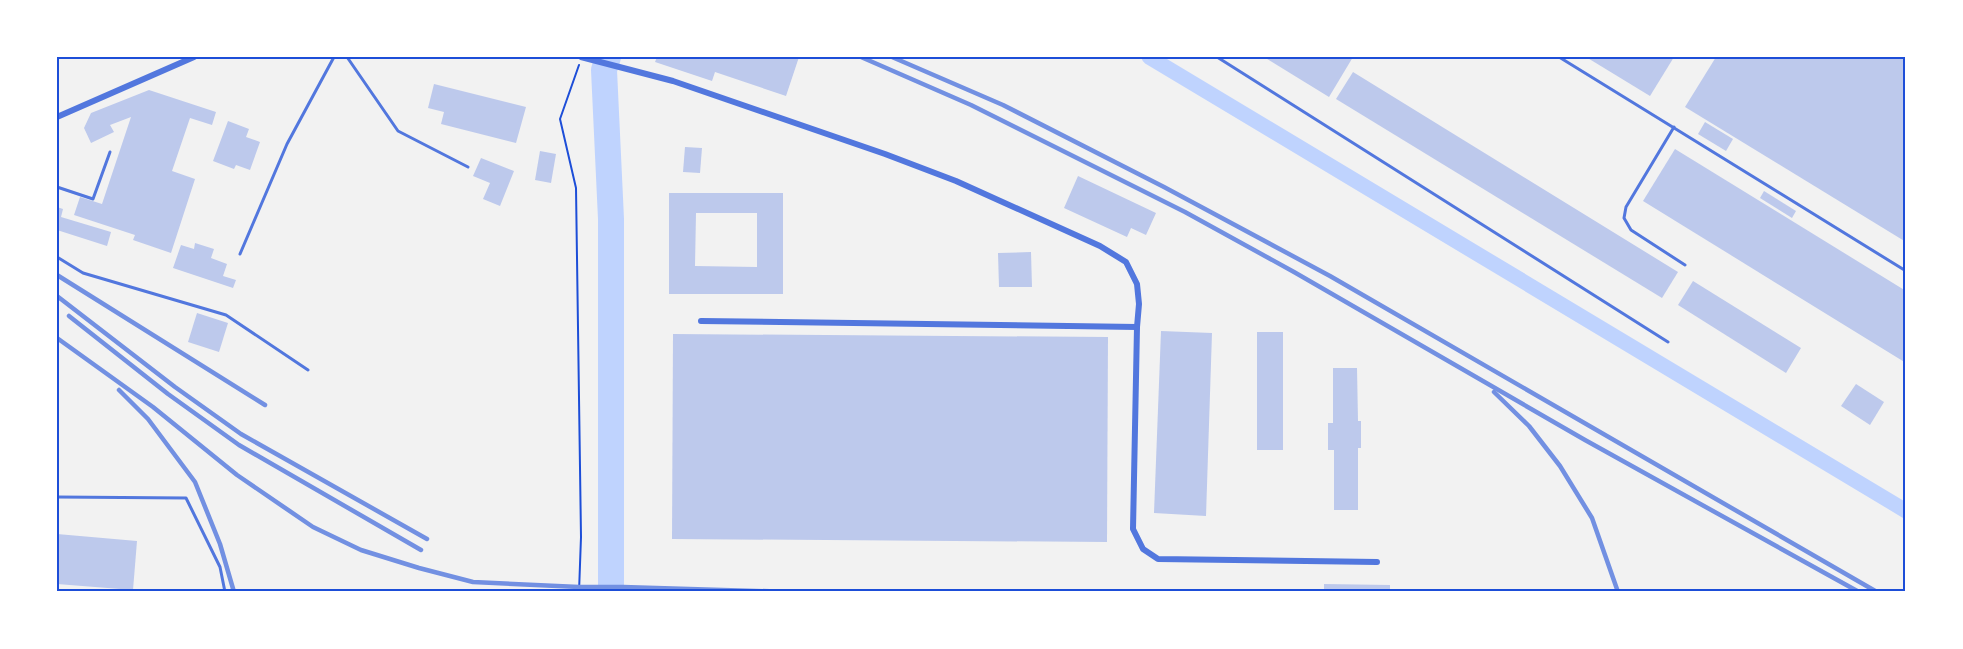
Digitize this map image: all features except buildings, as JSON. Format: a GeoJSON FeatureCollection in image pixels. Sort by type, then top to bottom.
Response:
{"type":"FeatureCollection","features":[{"type":"Feature","properties":{"kind":"street"},"geometry":{"type":"LineString","coordinates":[[57,117],[194,57]]}},
{"type":"Feature","properties":{"kind":"street"},"geometry":{"type":"LineString","coordinates":[[582,57],[673,81],[767,112],[946,177],[1100,246],[1126,262],[1137,284],[1139,304],[1133,529],[1143,549],[1158,559],[1377,562]]}},
{"type":"Feature","properties":{"kind":"street"},"geometry":{"type":"LineString","coordinates":[[701,321],[1137,327]]}},
{"type":"Feature","properties":{"kind":"lane"},"geometry":{"type":"LineString","coordinates":[[240,254],[286,144],[334,57]]}},
{"type":"Feature","properties":{"kind":"lane"},"geometry":{"type":"LineString","coordinates":[[347,57],[398,131],[468,167]]}},
{"type":"Feature","properties":{"kind":"lane"},"geometry":{"type":"LineString","coordinates":[[1217,57],[1668,342]]}},
{"type":"Feature","properties":{"kind":"lane"},"geometry":{"type":"LineString","coordinates":[[1559,57],[1906,271]]}},
{"type":"Feature","properties":{"kind":"lane"},"geometry":{"type":"LineString","coordinates":[[1674,128],[1626,207],[1624,218],[1631,230],[1685,265]]}},
{"type":"Feature","properties":{"kind":"lane"},"geometry":{"type":"LineString","coordinates":[[57,187],[93,199],[110,152]]}},
{"type":"Feature","properties":{"kind":"lane"},"geometry":{"type":"LineString","coordinates":[[57,256],[83,273],[226,315],[308,370]]}},
{"type":"Feature","properties":{"kind":"lane"},"geometry":{"type":"LineString","coordinates":[[57,497],[186,498],[220,567],[225,592]]}},
{"type":"Feature","properties":{"kind":"path"},"geometry":{"type":"LineString","coordinates":[[579,592],[581,537],[576,188],[560,119],[582,57]]}},
{"type":"Feature","properties":{"kind":"waterway"},"geometry":{"type":"LineString","coordinates":[[608,57],[604,70],[611,219],[611,592]]}},
{"type":"Feature","properties":{"kind":"waterway"},"geometry":{"type":"LineString","coordinates":[[1149,57],[1906,511]]}},
{"type":"Feature","properties":{"kind":"railway"},"geometry":{"type":"LineString","coordinates":[[861,57],[971,105],[1185,212],[1294,272],[1585,440],[1859,592]]}},
{"type":"Feature","properties":{"kind":"railway"},"geometry":{"type":"LineString","coordinates":[[892,57],[1003,105],[1164,187],[1330,276],[1877,592]]}},
{"type":"Feature","properties":{"kind":"railway"},"geometry":{"type":"LineString","coordinates":[[57,275],[265,405]]}},
{"type":"Feature","properties":{"kind":"railway"},"geometry":{"type":"LineString","coordinates":[[57,296],[175,387],[241,434],[427,539]]}},
{"type":"Feature","properties":{"kind":"railway"},"geometry":{"type":"LineString","coordinates":[[69,316],[168,394],[239,445],[421,550]]}},
{"type":"Feature","properties":{"kind":"railway"},"geometry":{"type":"LineString","coordinates":[[57,338],[153,407],[237,475],[313,527],[361,550],[473,582],[792,592]]}},
{"type":"Feature","properties":{"kind":"railway"},"geometry":{"type":"LineString","coordinates":[[119,390],[148,419],[195,482],[220,544],[234,592]]}},
{"type":"Feature","properties":{"kind":"railway"},"geometry":{"type":"LineString","coordinates":[[1494,392],[1529,426],[1560,466],[1592,518],[1618,592]]}}]}
